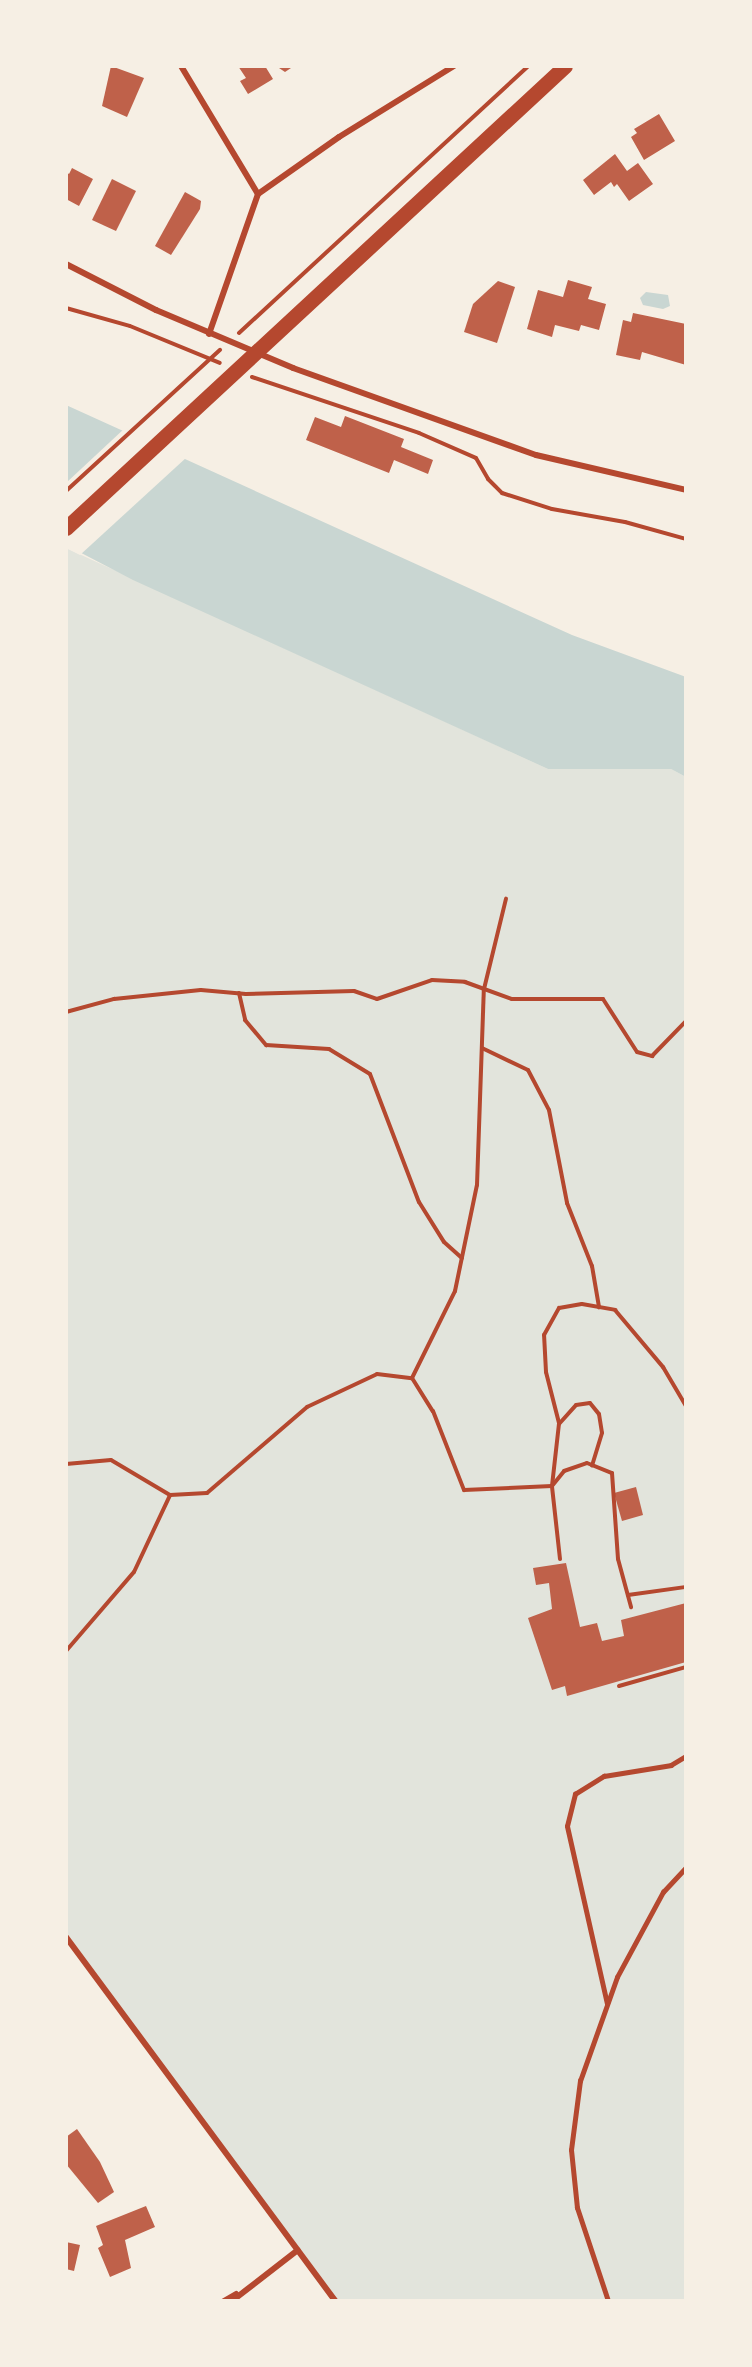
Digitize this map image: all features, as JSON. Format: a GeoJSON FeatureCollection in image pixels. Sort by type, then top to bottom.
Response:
{"type":"FeatureCollection","features":[{"type":"Feature","properties":{"kind":"main road"},"geometry":{"type":"LineString","coordinates":[[66,528],[565,66]]}},
{"type":"Feature","properties":{"kind":"street"},"geometry":{"type":"LineString","coordinates":[[181,66],[258,194]]}},
{"type":"Feature","properties":{"kind":"street"},"geometry":{"type":"LineString","coordinates":[[209,334],[258,194],[339,137],[454,66]]}},
{"type":"Feature","properties":{"kind":"street"},"geometry":{"type":"LineString","coordinates":[[66,264],[209,334],[536,455],[686,490]]}},
{"type":"Feature","properties":{"kind":"street"},"geometry":{"type":"LineString","coordinates":[[66,1937],[335,2301]]}},
{"type":"Feature","properties":{"kind":"street"},"geometry":{"type":"LineString","coordinates":[[224,2301],[298,2250]]}},
{"type":"Feature","properties":{"kind":"street"},"geometry":{"type":"LineString","coordinates":[[232,2301],[246,2287]]}},
{"type":"Feature","properties":{"kind":"lane"},"geometry":{"type":"LineString","coordinates":[[607,2004],[567,1826],[575,1794],[604,1776],[671,1765],[686,1756]]}},
{"type":"Feature","properties":{"kind":"lane"},"geometry":{"type":"LineString","coordinates":[[608,2301],[577,2208],[571,2150],[580,2081],[607,2004],[663,1892],[686,1867]]}},
{"type":"Feature","properties":{"kind":"path"},"geometry":{"type":"LineString","coordinates":[[235,337],[528,66]]}},
{"type":"Feature","properties":{"kind":"path"},"geometry":{"type":"LineString","coordinates":[[66,308],[130,326],[231,368]]}},
{"type":"Feature","properties":{"kind":"path"},"geometry":{"type":"LineString","coordinates":[[66,491],[226,344]]}},
{"type":"Feature","properties":{"kind":"path"},"geometry":{"type":"LineString","coordinates":[[241,372],[281,390],[420,433],[476,458],[488,479],[502,492],[552,509],[625,522],[686,539]]}},
{"type":"Feature","properties":{"kind":"path"},"geometry":{"type":"LineString","coordinates":[[412,1378],[455,1291],[477,1185],[484,989],[506,899]]}},
{"type":"Feature","properties":{"kind":"path"},"geometry":{"type":"LineString","coordinates":[[66,1012],[114,999],[201,990],[239,993],[354,991],[377,999],[432,980],[465,982],[512,999],[603,999],[637,1052],[652,1056],[686,1020]]}},
{"type":"Feature","properties":{"kind":"path"},"geometry":{"type":"LineString","coordinates":[[239,993],[245,1020],[266,1045],[329,1049],[370,1074],[419,1202],[444,1242],[462,1258]]}},
{"type":"Feature","properties":{"kind":"path"},"geometry":{"type":"LineString","coordinates":[[482,1048],[528,1070],[549,1110],[567,1203],[592,1266],[598,1307]]}},
{"type":"Feature","properties":{"kind":"path"},"geometry":{"type":"LineString","coordinates":[[560,1559],[552,1486],[559,1424],[546,1372],[544,1335],[559,1308],[582,1304],[615,1310],[663,1367],[686,1406]]}},
{"type":"Feature","properties":{"kind":"path"},"geometry":{"type":"LineString","coordinates":[[66,1464],[111,1460],[170,1495],[207,1493],[308,1407],[377,1374],[412,1378],[434,1411],[464,1490],[552,1486],[564,1471],[587,1463],[612,1473],[618,1559],[631,1607]]}},
{"type":"Feature","properties":{"kind":"path"},"geometry":{"type":"LineString","coordinates":[[559,1424],[576,1405],[590,1403],[599,1414],[602,1433],[592,1465]]}},
{"type":"Feature","properties":{"kind":"path"},"geometry":{"type":"LineString","coordinates":[[66,1651],[134,1572],[170,1495]]}},
{"type":"Feature","properties":{"kind":"path"},"geometry":{"type":"LineString","coordinates":[[628,1595],[686,1587]]}},
{"type":"Feature","properties":{"kind":"path"},"geometry":{"type":"LineString","coordinates":[[619,1686],[686,1666]]}},
{"type":"Feature","properties":{"kind":"shaded area"},"geometry":{"type":"Polygon","coordinates":[[[646,292],[668,295],[670,306],[663,309],[643,305],[640,298],[646,292]]]}},
{"type":"Feature","properties":{"kind":"shaded area"},"geometry":{"type":"Polygon","coordinates":[[[66,405],[572,635],[686,677],[686,777],[671,769],[548,769],[133,580],[66,545],[66,405]]]}},
{"type":"Feature","properties":{"kind":"shaded area"},"geometry":{"type":"Polygon","coordinates":[[[66,548],[548,769],[671,769],[686,777],[686,2301],[336,2301],[66,1937],[66,548]]]}},
{"type":"Feature","properties":{"kind":"pier"},"geometry":{"type":"Polygon","coordinates":[[[125,428],[187,457],[80,555],[66,548],[66,483],[125,428]]]}},
{"type":"Feature","properties":{"kind":"building"},"geometry":{"type":"Polygon","coordinates":[[[111,66],[144,78],[127,117],[102,106],[111,66]]]}},
{"type":"Feature","properties":{"kind":"building"},"geometry":{"type":"Polygon","coordinates":[[[238,66],[265,66],[273,79],[248,94],[240,81],[246,78],[238,66]]]}},
{"type":"Feature","properties":{"kind":"building"},"geometry":{"type":"Polygon","coordinates":[[[276,66],[294,66],[285,72],[276,66]]]}},
{"type":"Feature","properties":{"kind":"building"},"geometry":{"type":"Polygon","coordinates":[[[659,114],[675,141],[644,160],[631,137],[637,133],[634,129],[659,114]]]}},
{"type":"Feature","properties":{"kind":"building"},"geometry":{"type":"Polygon","coordinates":[[[615,154],[627,171],[638,163],[653,184],[629,201],[617,184],[614,187],[611,182],[594,195],[583,180],[615,154]]]}},
{"type":"Feature","properties":{"kind":"building"},"geometry":{"type":"Polygon","coordinates":[[[72,168],[93,179],[79,206],[66,199],[66,172],[69,174],[72,168]]]}},
{"type":"Feature","properties":{"kind":"building"},"geometry":{"type":"Polygon","coordinates":[[[112,179],[136,191],[116,231],[92,220],[112,179]]]}},
{"type":"Feature","properties":{"kind":"building"},"geometry":{"type":"Polygon","coordinates":[[[185,192],[201,201],[200,209],[171,255],[155,246],[185,192]]]}},
{"type":"Feature","properties":{"kind":"building"},"geometry":{"type":"Polygon","coordinates":[[[568,280],[592,287],[588,299],[606,304],[599,330],[581,325],[579,331],[555,325],[552,337],[527,329],[538,290],[563,297],[568,280]]]}},
{"type":"Feature","properties":{"kind":"building"},"geometry":{"type":"Polygon","coordinates":[[[498,281],[515,287],[497,343],[464,332],[473,304],[498,281]]]}},
{"type":"Feature","properties":{"kind":"building"},"geometry":{"type":"Polygon","coordinates":[[[633,313],[686,324],[686,365],[642,352],[640,360],[616,355],[623,320],[631,322],[633,313]]]}},
{"type":"Feature","properties":{"kind":"building"},"geometry":{"type":"Polygon","coordinates":[[[345,416],[404,439],[401,447],[433,460],[428,474],[394,460],[389,473],[306,440],[315,417],[341,427],[345,416]]]}},
{"type":"Feature","properties":{"kind":"building"},"geometry":{"type":"Polygon","coordinates":[[[636,1487],[643,1515],[622,1521],[614,1493],[636,1487]]]}},
{"type":"Feature","properties":{"kind":"building"},"geometry":{"type":"Polygon","coordinates":[[[566,1563],[580,1627],[597,1623],[602,1641],[624,1636],[621,1620],[686,1603],[686,1662],[567,1696],[565,1686],[552,1690],[528,1618],[552,1609],[549,1583],[536,1585],[533,1568],[566,1563]]]}},
{"type":"Feature","properties":{"kind":"building"},"geometry":{"type":"Polygon","coordinates":[[[77,2129],[100,2162],[114,2192],[98,2203],[66,2164],[66,2137],[77,2129]]]}},
{"type":"Feature","properties":{"kind":"building"},"geometry":{"type":"Polygon","coordinates":[[[146,2206],[155,2227],[125,2240],[131,2268],[110,2277],[98,2248],[103,2245],[96,2226],[146,2206]]]}},
{"type":"Feature","properties":{"kind":"building"},"geometry":{"type":"Polygon","coordinates":[[[66,2242],[80,2245],[74,2271],[66,2269],[66,2242]]]}}]}
